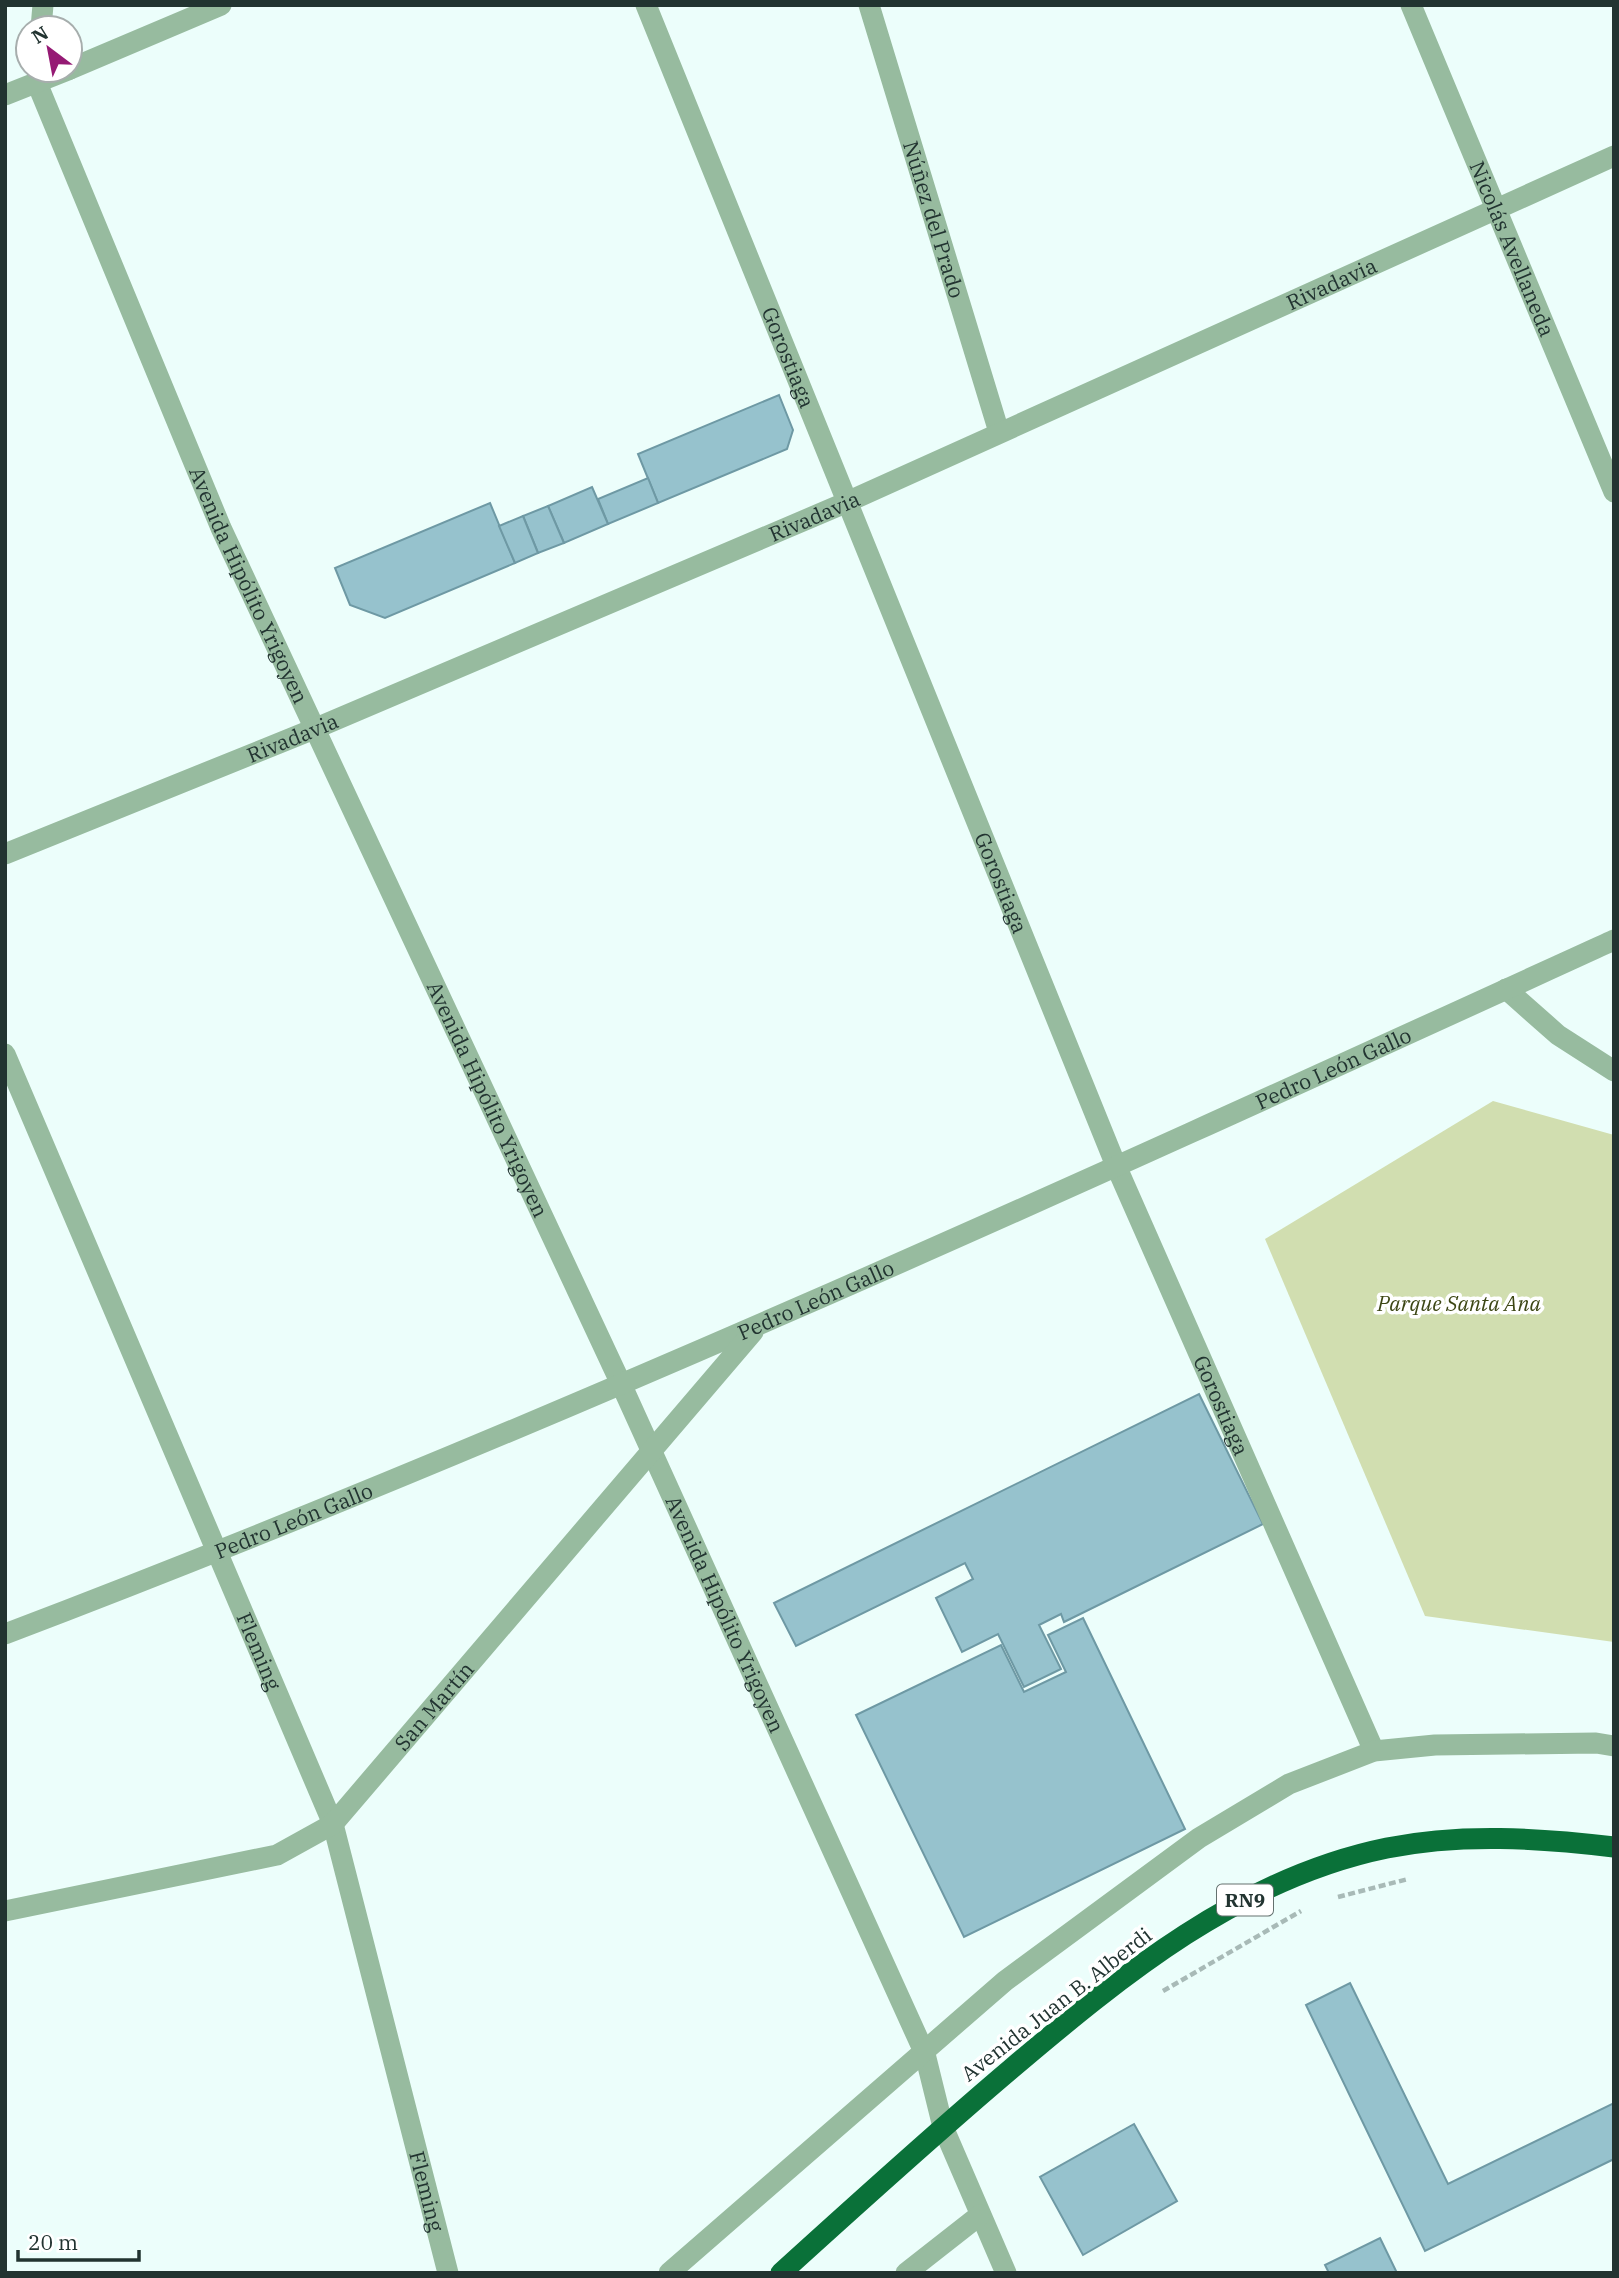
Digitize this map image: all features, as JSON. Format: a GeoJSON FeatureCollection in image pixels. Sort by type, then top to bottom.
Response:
{"type":"FeatureCollection","features":[{"type":"Feature","properties":{"kind":"highway","name":"Avenida Juan B. Alberdi"},"geometry":{"type":"LineString","coordinates":[[781,2273],[943,2127],[1089,2004],[1138,1967],[1236,1904],[1288,1879],[1352,1856],[1418,1843],[1499,1839],[1614,1847]]}},
{"type":"Feature","properties":{"kind":"street"},"geometry":{"type":"LineString","coordinates":[[84,64],[222,5]]}},
{"type":"Feature","properties":{"kind":"street","name":"Gorostiaga"},"geometry":{"type":"LineString","coordinates":[[646,5],[845,503],[1117,1168],[1374,1751]]}},
{"type":"Feature","properties":{"kind":"street","name":"Núñez del Prado"},"geometry":{"type":"LineString","coordinates":[[869,5],[999,432]]}},
{"type":"Feature","properties":{"kind":"street","name":"Nicolás Avellaneda"},"geometry":{"type":"LineString","coordinates":[[1411,5],[1614,492]]}},
{"type":"Feature","properties":{"kind":"street"},"geometry":{"type":"LineString","coordinates":[[5,95],[25,84]]}},
{"type":"Feature","properties":{"kind":"street","name":"Avenida Hipólito Yrigoyen"},"geometry":{"type":"LineString","coordinates":[[40,84],[221,528],[622,1387],[650,1454],[925,2054],[943,2127],[1006,2273]]}},
{"type":"Feature","properties":{"kind":"street","name":"Rivadavia"},"geometry":{"type":"LineString","coordinates":[[5,854],[314,729],[845,503],[1614,156]]}},
{"type":"Feature","properties":{"kind":"street","name":"Pedro León Gallo"},"geometry":{"type":"LineString","coordinates":[[5,1634],[218,1553],[622,1387],[1117,1168],[1614,940]]}},
{"type":"Feature","properties":{"kind":"street"},"geometry":{"type":"LineString","coordinates":[[1506,989],[1558,1035],[1614,1071]]}},
{"type":"Feature","properties":{"kind":"street","name":"Fleming"},"geometry":{"type":"LineString","coordinates":[[6,1057],[333,1824],[448,2273]]}},
{"type":"Feature","properties":{"kind":"street","name":"San Martín"},"geometry":{"type":"LineString","coordinates":[[5,1910],[277,1854],[333,1824],[756,1328]]}},
{"type":"Feature","properties":{"kind":"street"},"geometry":{"type":"LineString","coordinates":[[669,2273],[925,2054],[1005,1981],[1199,1838],[1289,1784],[1374,1751],[1448,1745],[1596,1743],[1614,1746]]}},
{"type":"Feature","properties":{"kind":"street"},"geometry":{"type":"LineString","coordinates":[[906,2273],[980,2215]]}},
{"type":"Feature","properties":{"kind":"path"},"geometry":{"type":"LineString","coordinates":[[1327,1900],[1416,1877]]}},
{"type":"Feature","properties":{"kind":"path"},"geometry":{"type":"LineString","coordinates":[[1161,1993],[1303,1910]]}},
{"type":"Feature","properties":{"kind":"green space","name":"Parque Santa Ana"},"geometry":{"type":"Polygon","coordinates":[[[1493,1101],[1614,1135],[1614,1642],[1425,1616],[1265,1239],[1493,1101]]]}},
{"type":"Feature","properties":{"kind":"building"},"geometry":{"type":"Polygon","coordinates":[[[779,395],[793,430],[787,449],[658,503],[638,454],[779,395]]]}},
{"type":"Feature","properties":{"kind":"building"},"geometry":{"type":"Polygon","coordinates":[[[648,478],[658,503],[608,524],[598,499],[648,478]]]}},
{"type":"Feature","properties":{"kind":"building"},"geometry":{"type":"Polygon","coordinates":[[[592,487],[608,524],[564,543],[548,506],[592,487]]]}},
{"type":"Feature","properties":{"kind":"building"},"geometry":{"type":"Polygon","coordinates":[[[490,503],[515,563],[385,618],[350,605],[335,568],[490,503]]]}},
{"type":"Feature","properties":{"kind":"building"},"geometry":{"type":"Polygon","coordinates":[[[548,506],[564,543],[538,553],[523,516],[548,506]]]}},
{"type":"Feature","properties":{"kind":"building"},"geometry":{"type":"Polygon","coordinates":[[[523,516],[538,553],[515,563],[499,526],[523,516]]]}},
{"type":"Feature","properties":{"kind":"building"},"geometry":{"type":"Polygon","coordinates":[[[1199,1394],[1263,1524],[1064,1622],[1061,1614],[1039,1625],[1061,1669],[1024,1687],[998,1634],[962,1652],[936,1598],[973,1579],[965,1563],[796,1646],[774,1603],[1199,1394]]]}},
{"type":"Feature","properties":{"kind":"building"},"geometry":{"type":"Polygon","coordinates":[[[1083,1618],[1185,1829],[964,1937],[856,1715],[1001,1645],[1024,1692],[1066,1672],[1048,1635],[1083,1618]]]}},
{"type":"Feature","properties":{"kind":"building"},"geometry":{"type":"Polygon","coordinates":[[[1350,1983],[1448,2184],[1614,2103],[1614,2159],[1425,2251],[1306,2005],[1350,1983]]]}},
{"type":"Feature","properties":{"kind":"building"},"geometry":{"type":"Polygon","coordinates":[[[1134,2124],[1177,2201],[1083,2255],[1040,2177],[1134,2124]]]}},
{"type":"Feature","properties":{"kind":"building"},"geometry":{"type":"Polygon","coordinates":[[[1380,2238],[1397,2273],[1329,2273],[1325,2265],[1380,2238]]]}}]}
